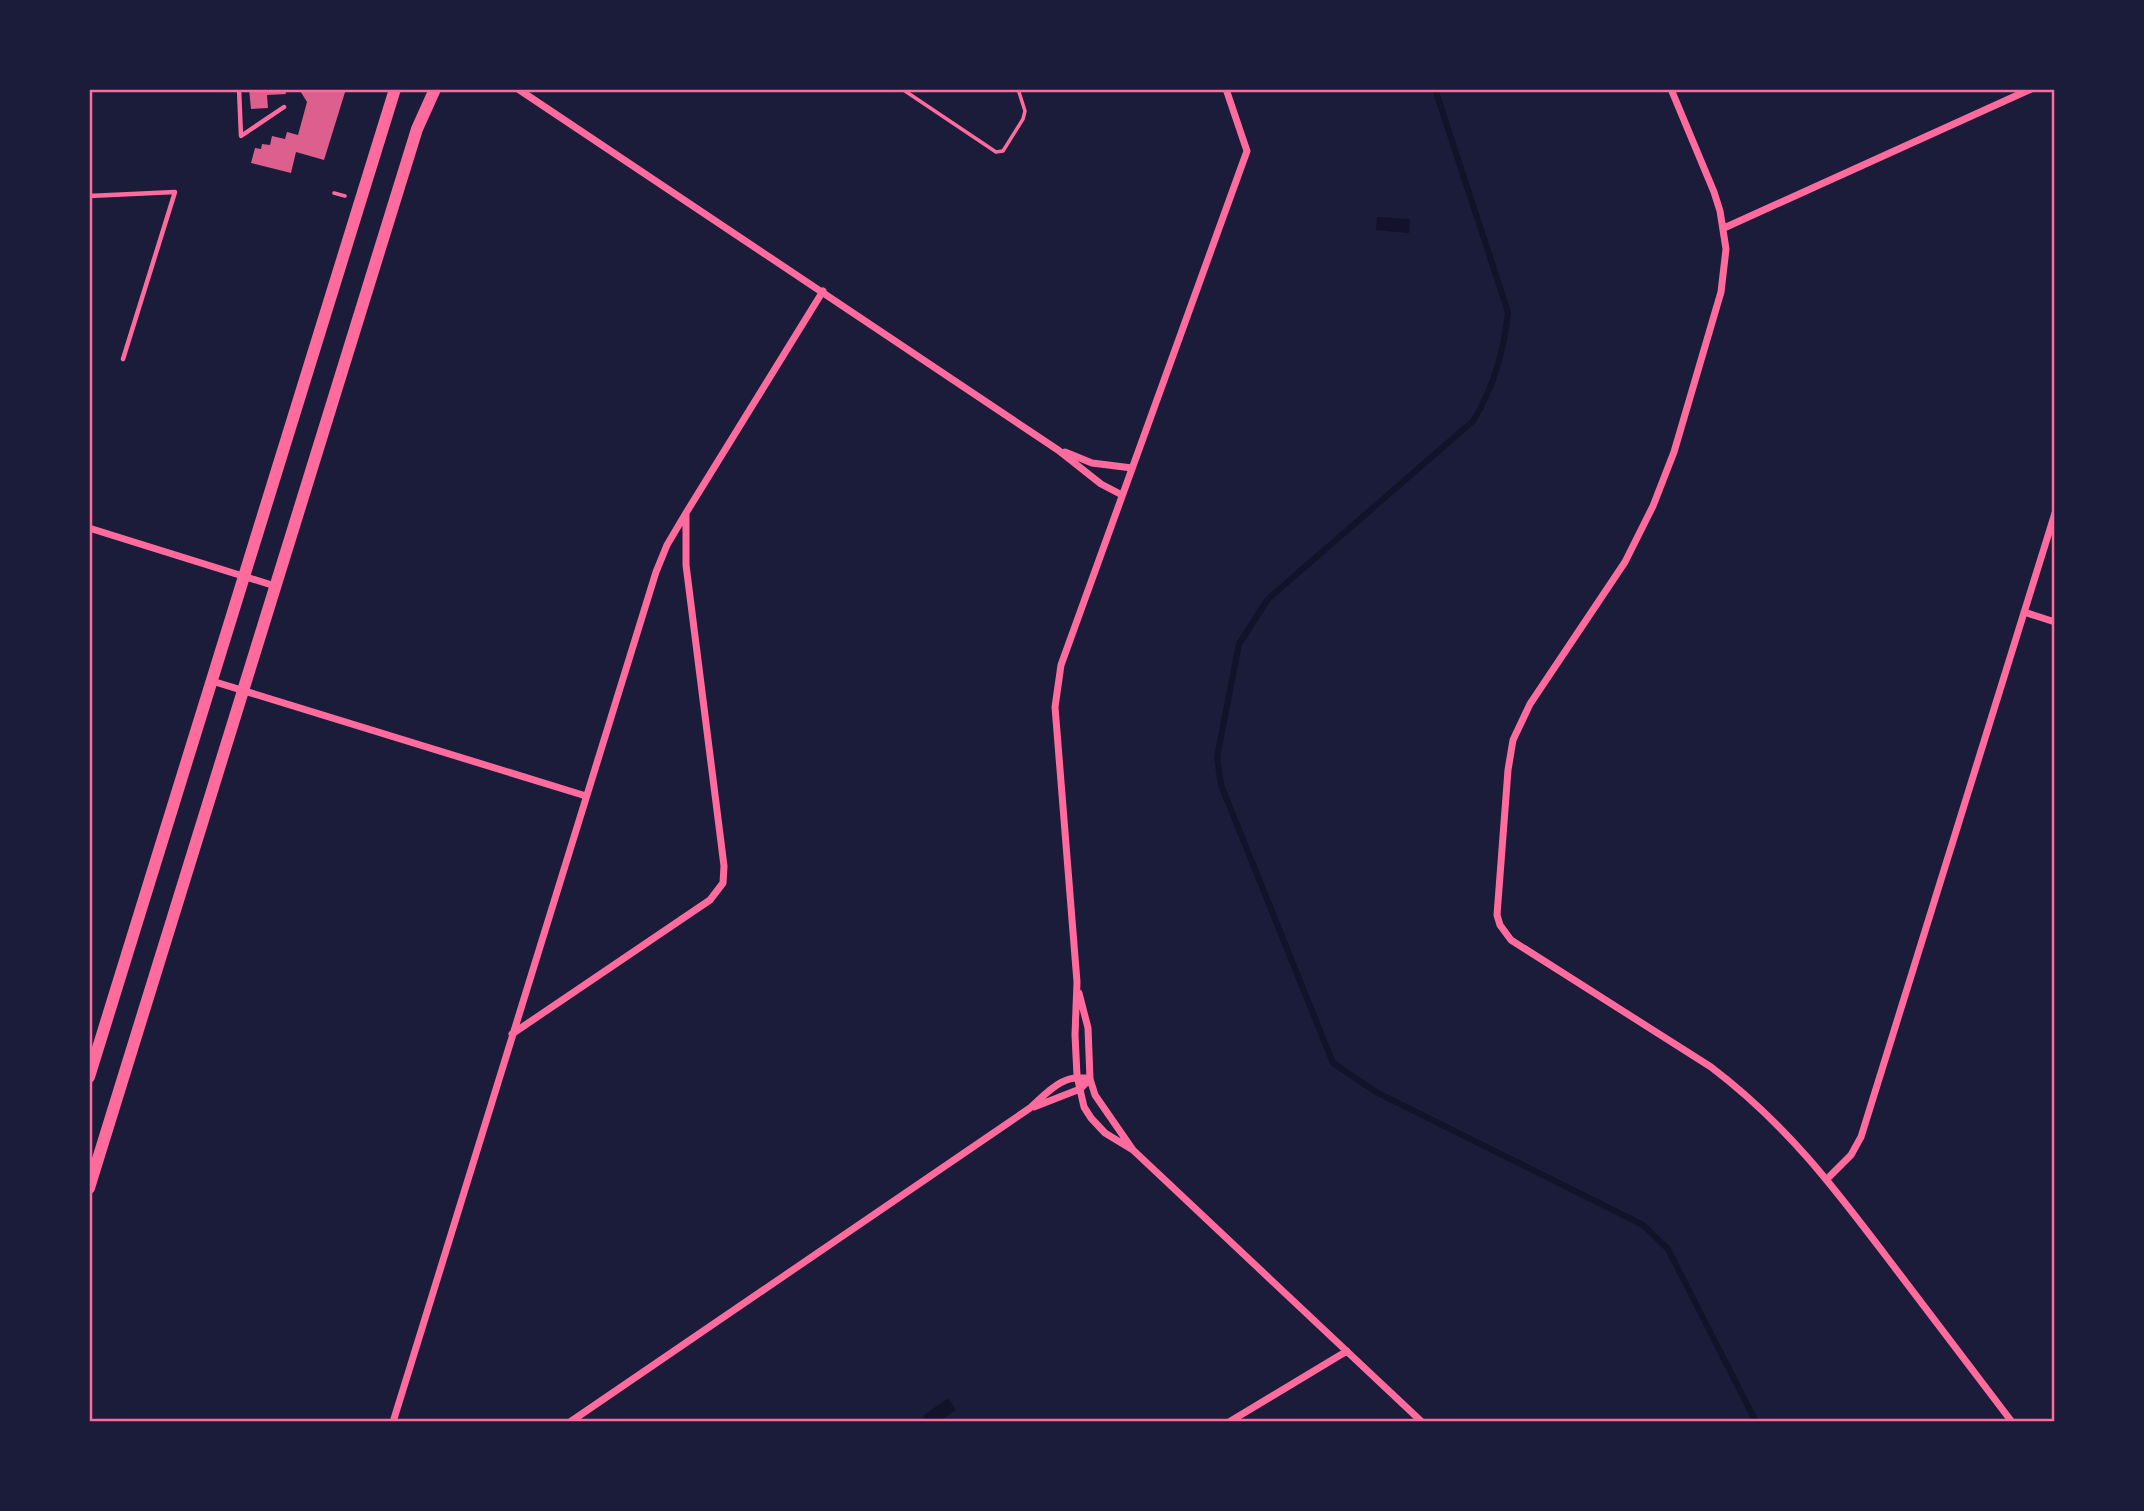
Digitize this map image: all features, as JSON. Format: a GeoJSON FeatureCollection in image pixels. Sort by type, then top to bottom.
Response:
{"type":"FeatureCollection","features":[{"type":"Feature","properties":{"kind":"street"},"geometry":{"type":"LineString","coordinates":[[89,1077],[395,89]]}},
{"type":"Feature","properties":{"kind":"street"},"geometry":{"type":"LineString","coordinates":[[89,1188],[417,130],[435,89]]}},
{"type":"Feature","properties":{"kind":"street"},"geometry":{"type":"LineString","coordinates":[[1133,1150],[1105,1133],[1091,1118],[1084,1107],[1077,1076],[1074,1035],[1076,982],[1055,707],[1061,665],[1247,151],[1226,89]]}},
{"type":"Feature","properties":{"kind":"street"},"geometry":{"type":"LineString","coordinates":[[1671,89],[1714,192],[1724,228],[1725,258],[1721,292],[1674,452],[1653,506],[1625,562],[1530,704],[1513,740],[1508,770],[1497,915],[1511,940],[1672,1041],[1738,1088],[1792,1139],[1827,1179],[2012,1422]]}},
{"type":"Feature","properties":{"kind":"street"},"geometry":{"type":"LineString","coordinates":[[1724,228],[2031,89]]}},
{"type":"Feature","properties":{"kind":"street"},"geometry":{"type":"LineString","coordinates":[[523,91],[1058,450],[1101,484],[1122,495]]}},
{"type":"Feature","properties":{"kind":"street"},"geometry":{"type":"LineString","coordinates":[[393,1422],[656,572],[667,545],[686,513],[823,291]]}},
{"type":"Feature","properties":{"kind":"street"},"geometry":{"type":"LineString","coordinates":[[1058,450],[1092,463],[1132,468]]}},
{"type":"Feature","properties":{"kind":"street"},"geometry":{"type":"LineString","coordinates":[[511,1034],[710,900],[723,883],[724,866],[686,565],[686,513]]}},
{"type":"Feature","properties":{"kind":"street"},"geometry":{"type":"LineString","coordinates":[[1827,1179],[1851,1155],[1861,1137],[2055,513]]}},
{"type":"Feature","properties":{"kind":"street"},"geometry":{"type":"LineString","coordinates":[[89,528],[275,586]]}},
{"type":"Feature","properties":{"kind":"street"},"geometry":{"type":"LineString","coordinates":[[2024,612],[2055,621]]}},
{"type":"Feature","properties":{"kind":"street"},"geometry":{"type":"LineString","coordinates":[[212,681],[586,796]]}},
{"type":"Feature","properties":{"kind":"street"},"geometry":{"type":"LineString","coordinates":[[1076,982],[1088,1028],[1090,1079],[1095,1095],[1133,1150],[1422,1422]]}},
{"type":"Feature","properties":{"kind":"street"},"geometry":{"type":"LineString","coordinates":[[570,1422],[1030,1108],[1058,1082],[1077,1076],[1090,1079]]}},
{"type":"Feature","properties":{"kind":"street"},"geometry":{"type":"LineString","coordinates":[[1030,1108],[1080,1089],[1090,1079]]}},
{"type":"Feature","properties":{"kind":"street"},"geometry":{"type":"LineString","coordinates":[[1230,1422],[1347,1351]]}},
{"type":"Feature","properties":{"kind":"lane"},"geometry":{"type":"LineString","coordinates":[[239,89],[241,136],[284,107]]}},
{"type":"Feature","properties":{"kind":"lane"},"geometry":{"type":"LineString","coordinates":[[89,196],[175,192],[123,359]]}},
{"type":"Feature","properties":{"kind":"path"},"geometry":{"type":"LineString","coordinates":[[902,89],[996,152],[1003,151],[1023,119],[1025,111],[1018,89]]}},
{"type":"Feature","properties":{"kind":"shaded area"},"geometry":{"type":"Polygon","coordinates":[[[1377,217],[1410,219],[1409,233],[1376,230],[1377,217]]]}},
{"type":"Feature","properties":{"kind":"shaded area"},"geometry":{"type":"Polygon","coordinates":[[[948,1398],[956,1410],[938,1422],[927,1422],[923,1416],[948,1398]]]}},
{"type":"Feature","properties":{"kind":"building"},"geometry":{"type":"Polygon","coordinates":[[[249,89],[285,89],[286,94],[267,95],[268,108],[251,109],[249,89]]]}},
{"type":"Feature","properties":{"kind":"building"},"geometry":{"type":"Polygon","coordinates":[[[299,89],[346,89],[324,160],[296,152],[291,173],[251,163],[255,148],[261,149],[262,144],[270,145],[272,136],[285,139],[287,132],[298,135],[307,102],[299,89]]]}},
{"type":"Feature","properties":{"kind":"waterway"},"geometry":{"type":"LineString","coordinates":[[1435,89],[1508,312],[1497,369],[1473,421],[1268,599],[1239,644],[1217,757],[1221,785],[1333,1063],[1376,1092],[1643,1225],[1668,1249],[1756,1422]]}}]}
